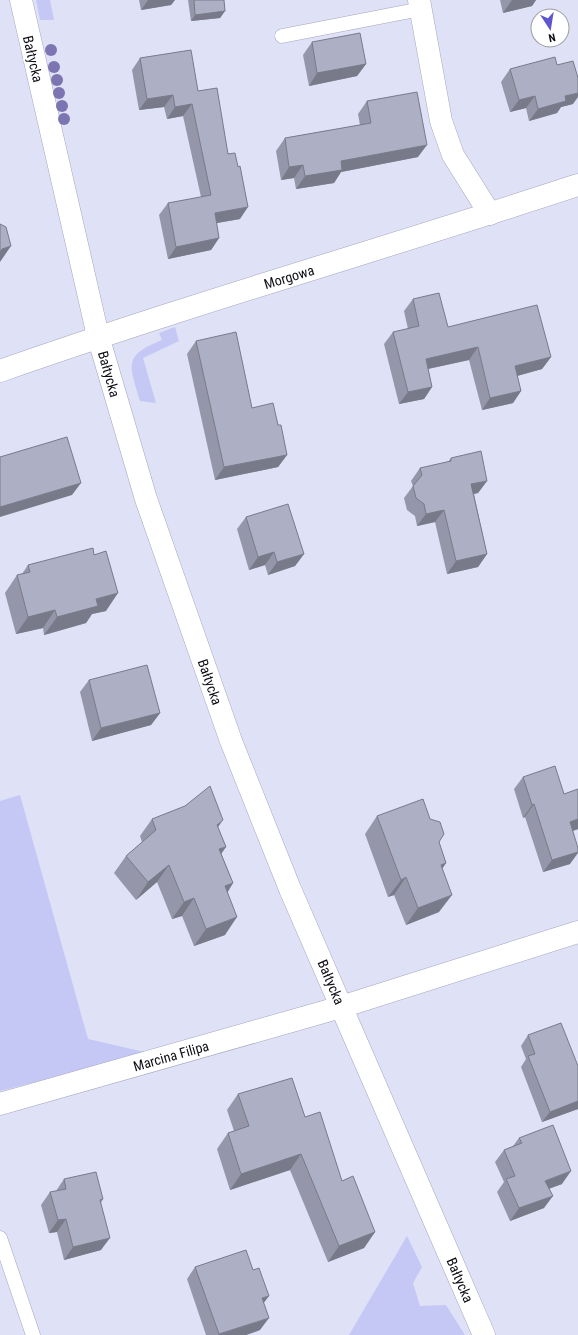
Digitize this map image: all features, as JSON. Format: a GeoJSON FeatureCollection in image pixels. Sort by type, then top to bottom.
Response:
{"type":"FeatureCollection","features":[{"type":"Feature","properties":{"kind":"street","name":"Bałtycka"},"geometry":{"type":"LineString","coordinates":[[21,0],[60,176],[98,336],[146,499],[229,734],[290,889],[484,1335]]}},
{"type":"Feature","properties":{"kind":"street"},"geometry":{"type":"LineString","coordinates":[[420,5],[441,121],[453,155],[479,193],[490,214]]}},
{"type":"Feature","properties":{"kind":"street","name":"Morgowa"},"geometry":{"type":"LineString","coordinates":[[0,371],[98,336],[490,214],[578,185]]}},
{"type":"Feature","properties":{"kind":"street","name":"Marcina Filipa"},"geometry":{"type":"LineString","coordinates":[[0,1104],[341,1007],[578,932]]}},
{"type":"Feature","properties":{"kind":"lane"},"geometry":{"type":"LineString","coordinates":[[282,36],[420,5]]}},
{"type":"Feature","properties":{"kind":"lane"},"geometry":{"type":"LineString","coordinates":[[0,1238],[32,1335]]}},
{"type":"Feature","properties":{"kind":"shaded area"},"geometry":{"type":"Polygon","coordinates":[[[36,0],[50,0],[54,20],[40,20],[36,0]]]}},
{"type":"Feature","properties":{"kind":"shaded area"},"geometry":{"type":"Polygon","coordinates":[[[175,327],[179,341],[143,358],[156,403],[140,401],[132,370],[132,363],[140,351],[162,340],[159,333],[175,327]]]}},
{"type":"Feature","properties":{"kind":"shaded area"},"geometry":{"type":"Polygon","coordinates":[[[20,795],[88,1039],[149,1053],[0,1091],[0,801],[20,795]]]}},
{"type":"Feature","properties":{"kind":"shaded area"},"geometry":{"type":"Polygon","coordinates":[[[407,1236],[422,1267],[413,1283],[420,1306],[446,1305],[465,1335],[349,1335],[407,1236]]]}},
{"type":"Feature","properties":{"kind":"building"},"geometry":{"type":"Polygon","coordinates":[[[194,0],[224,0],[225,11],[195,15],[194,0]]]}},
{"type":"Feature","properties":{"kind":"building"},"geometry":{"type":"Polygon","coordinates":[[[360,33],[366,64],[317,73],[312,42],[360,33]]]}},
{"type":"Feature","properties":{"kind":"building"},"geometry":{"type":"Polygon","coordinates":[[[191,50],[198,91],[217,88],[228,154],[235,153],[238,167],[240,166],[248,207],[215,213],[219,238],[176,247],[168,203],[211,195],[192,104],[175,107],[173,95],[147,99],[140,58],[191,50]]]}},
{"type":"Feature","properties":{"kind":"building"},"geometry":{"type":"Polygon","coordinates":[[[555,57],[557,65],[573,61],[578,78],[578,93],[565,96],[566,101],[538,109],[535,96],[519,100],[510,69],[555,57]]]}},
{"type":"Feature","properties":{"kind":"building"},"geometry":{"type":"Polygon","coordinates":[[[417,92],[427,145],[341,161],[342,170],[305,176],[303,165],[289,167],[285,138],[371,123],[367,101],[417,92]]]}},
{"type":"Feature","properties":{"kind":"building"},"geometry":{"type":"Polygon","coordinates":[[[0,224],[6,227],[11,246],[2,249],[0,252],[0,224]]]}},
{"type":"Feature","properties":{"kind":"building"},"geometry":{"type":"Polygon","coordinates":[[[439,293],[448,327],[537,305],[551,357],[515,366],[521,391],[490,398],[478,347],[426,359],[432,387],[408,392],[393,332],[419,326],[413,299],[439,293]]]}},
{"type":"Feature","properties":{"kind":"building"},"geometry":{"type":"Polygon","coordinates":[[[236,332],[252,408],[273,403],[278,425],[281,425],[287,455],[224,467],[196,341],[236,332]]]}},
{"type":"Feature","properties":{"kind":"building"},"geometry":{"type":"Polygon","coordinates":[[[67,437],[81,483],[0,507],[0,457],[67,437]]]}},
{"type":"Feature","properties":{"kind":"building"},"geometry":{"type":"Polygon","coordinates":[[[481,451],[487,481],[471,484],[487,554],[456,561],[444,510],[426,514],[424,504],[416,498],[413,486],[422,475],[420,468],[451,461],[451,458],[481,451]]]}},
{"type":"Feature","properties":{"kind":"building"},"geometry":{"type":"Polygon","coordinates":[[[288,504],[304,554],[277,562],[274,552],[258,557],[246,517],[288,504]]]}},
{"type":"Feature","properties":{"kind":"building"},"geometry":{"type":"Polygon","coordinates":[[[93,548],[94,555],[106,551],[118,593],[96,599],[98,606],[57,617],[55,610],[28,617],[17,575],[30,572],[28,565],[93,548]]]}},
{"type":"Feature","properties":{"kind":"building"},"geometry":{"type":"Polygon","coordinates":[[[147,665],[160,713],[101,728],[89,680],[147,665]]]}},
{"type":"Feature","properties":{"kind":"building"},"geometry":{"type":"Polygon","coordinates":[[[555,766],[564,794],[578,789],[578,819],[570,822],[578,852],[552,860],[534,804],[532,805],[523,777],[555,766]]]}},
{"type":"Feature","properties":{"kind":"building"},"geometry":{"type":"Polygon","coordinates":[[[210,786],[223,820],[217,825],[226,847],[219,849],[233,883],[225,886],[237,917],[206,929],[194,898],[184,902],[169,865],[148,882],[126,856],[156,830],[152,819],[185,806],[210,786]]]}},
{"type":"Feature","properties":{"kind":"building"},"geometry":{"type":"Polygon","coordinates":[[[423,799],[430,819],[440,822],[444,834],[439,842],[446,863],[441,865],[452,895],[418,908],[406,877],[401,880],[377,816],[423,799]]]}},
{"type":"Feature","properties":{"kind":"building"},"geometry":{"type":"Polygon","coordinates":[[[561,1023],[578,1066],[578,1101],[550,1112],[528,1056],[535,1054],[528,1035],[561,1023]]]}},
{"type":"Feature","properties":{"kind":"building"},"geometry":{"type":"Polygon","coordinates":[[[292,1078],[305,1117],[320,1112],[342,1181],[353,1176],[375,1232],[339,1246],[301,1154],[241,1174],[228,1133],[249,1126],[238,1094],[292,1078]]]}},
{"type":"Feature","properties":{"kind":"building"},"geometry":{"type":"Polygon","coordinates":[[[553,1125],[571,1171],[545,1181],[553,1196],[519,1208],[506,1179],[515,1176],[504,1150],[522,1143],[519,1138],[553,1125]]]}},
{"type":"Feature","properties":{"kind":"building"},"geometry":{"type":"Polygon","coordinates":[[[96,1172],[103,1199],[100,1200],[110,1238],[73,1247],[66,1219],[58,1220],[50,1192],[66,1189],[64,1179],[96,1172]]]}},
{"type":"Feature","properties":{"kind":"building"},"geometry":{"type":"Polygon","coordinates":[[[246,1250],[253,1270],[259,1268],[269,1296],[262,1298],[269,1318],[219,1334],[195,1267],[246,1250]]]}}]}
